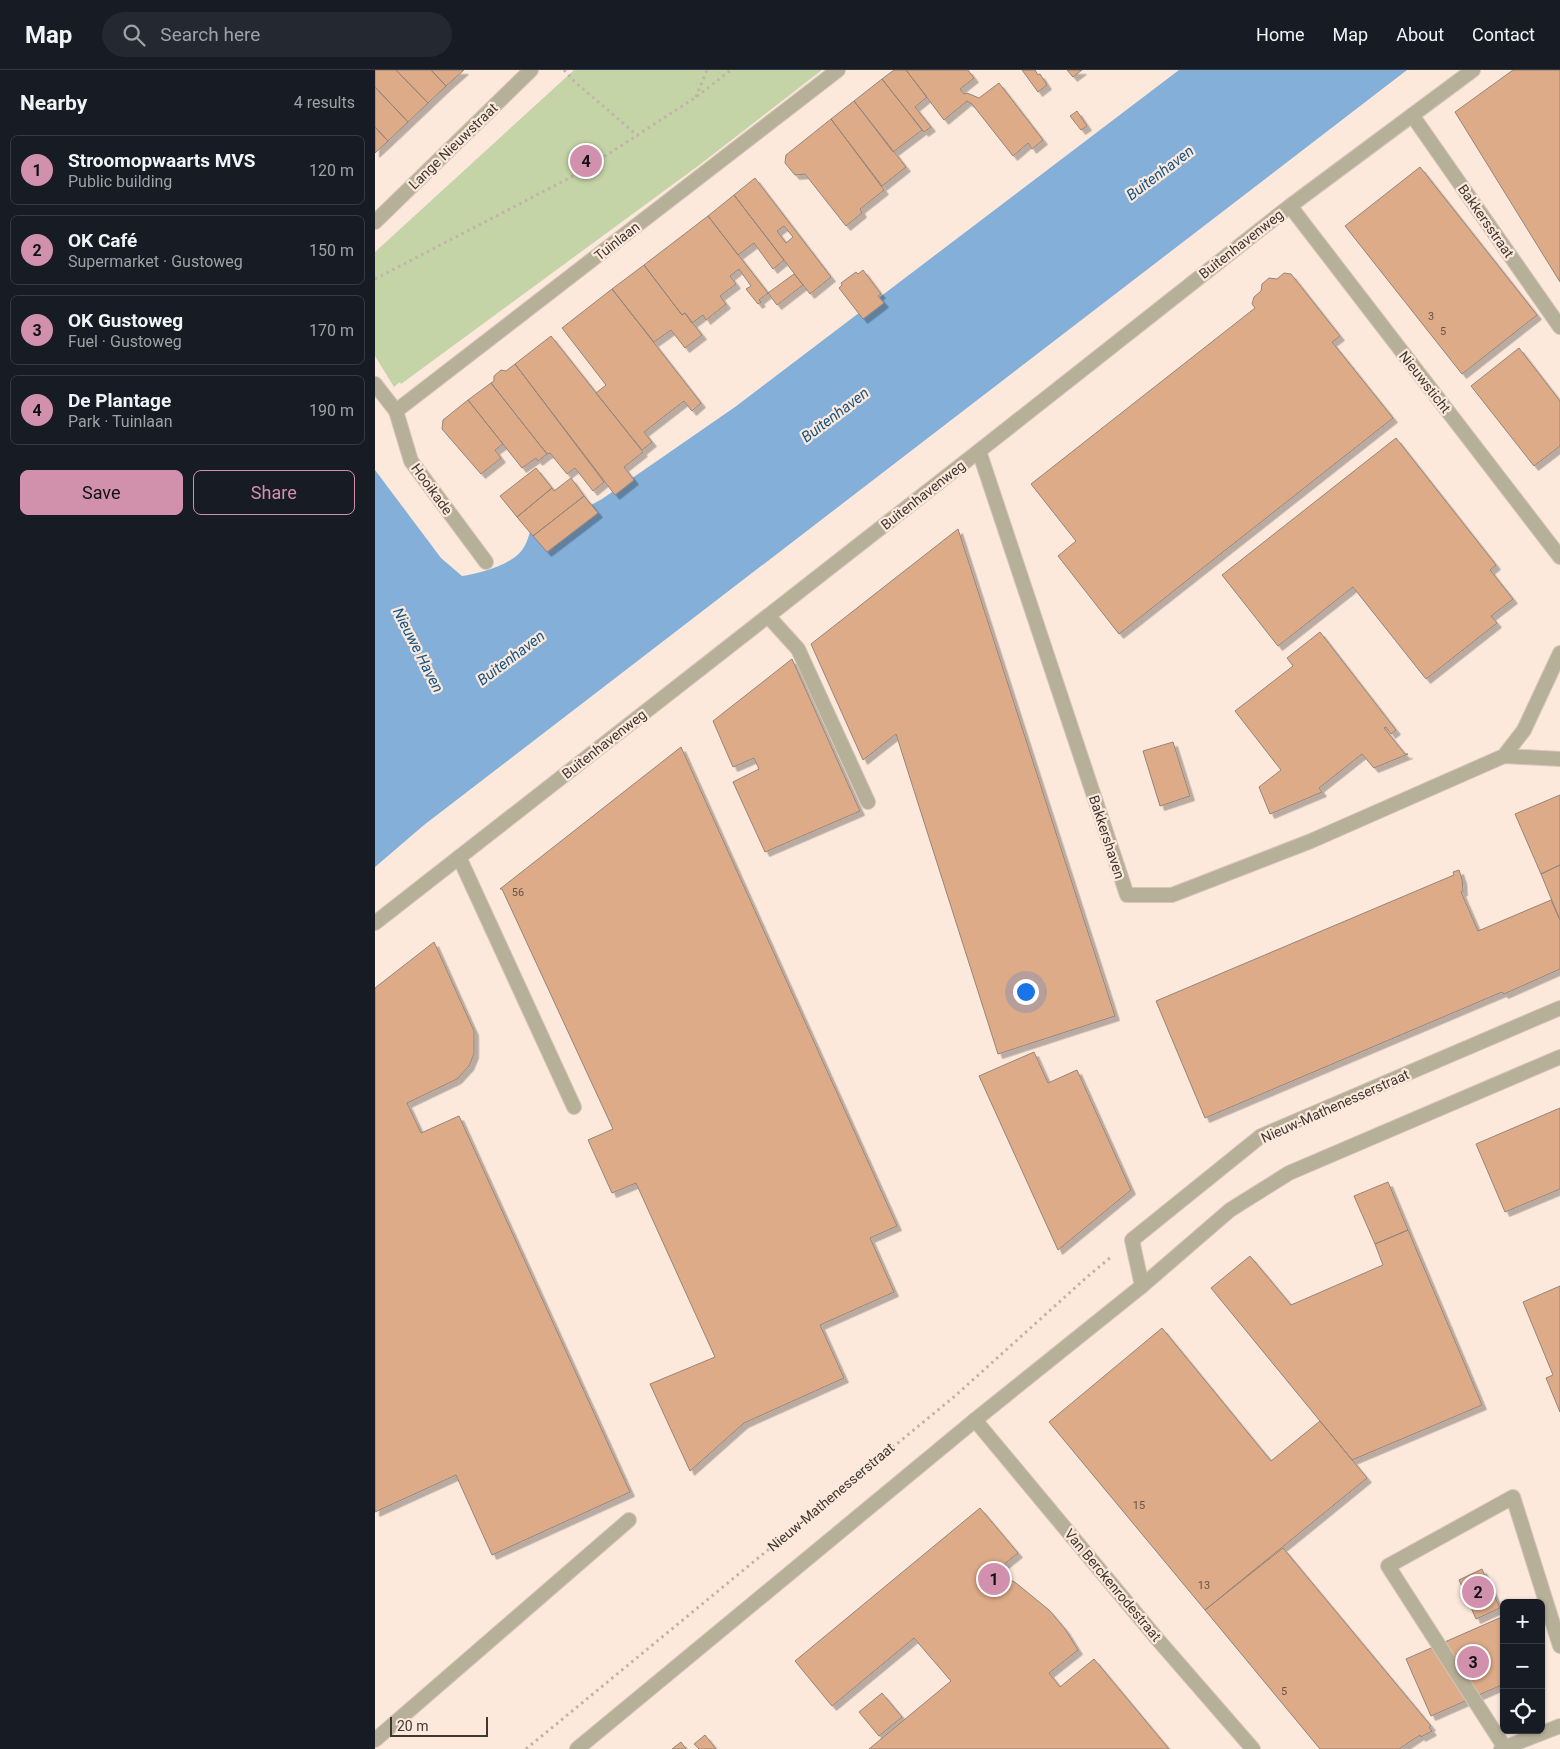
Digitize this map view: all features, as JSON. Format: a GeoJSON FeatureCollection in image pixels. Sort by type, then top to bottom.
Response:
{"type":"FeatureCollection","features":[{"type":"Feature","properties":{"kind":"street","name":"Lange Nieuwstraat"},"geometry":{"type":"LineString","coordinates":[[375,222],[531,70]]}},
{"type":"Feature","properties":{"kind":"street","name":"Tuinlaan"},"geometry":{"type":"LineString","coordinates":[[396,411],[838,70]]}},
{"type":"Feature","properties":{"kind":"street","name":"Buitenhavenweg"},"geometry":{"type":"LineString","coordinates":[[375,923],[1289,206],[1473,70]]}},
{"type":"Feature","properties":{"kind":"street","name":"Bakkersstraat"},"geometry":{"type":"LineString","coordinates":[[1412,115],[1560,327]]}},
{"type":"Feature","properties":{"kind":"street","name":"Nieuwsticht"},"geometry":{"type":"LineString","coordinates":[[1289,206],[1560,557]]}},
{"type":"Feature","properties":{"kind":"street","name":"Hooikade"},"geometry":{"type":"LineString","coordinates":[[375,384],[396,411],[411,461],[486,562]]}},
{"type":"Feature","properties":{"kind":"street","name":"Bakkershaven"},"geometry":{"type":"LineString","coordinates":[[979,451],[1127,895],[1172,895],[1311,841],[1504,756],[1560,759]]}},
{"type":"Feature","properties":{"kind":"street"},"geometry":{"type":"LineString","coordinates":[[768,616],[798,650],[868,802]]}},
{"type":"Feature","properties":{"kind":"street","name":"Bakkershaven"},"geometry":{"type":"LineString","coordinates":[[1504,756],[1524,730],[1560,653]]}},
{"type":"Feature","properties":{"kind":"street"},"geometry":{"type":"LineString","coordinates":[[459,857],[574,1107]]}},
{"type":"Feature","properties":{"kind":"street","name":"Nieuw-Mathenesserstraat"},"geometry":{"type":"LineString","coordinates":[[1132,1240],[1261,1136],[1560,1008]]}},
{"type":"Feature","properties":{"kind":"street"},"geometry":{"type":"LineString","coordinates":[[577,1749],[975,1420],[1142,1286],[1230,1210],[1289,1173],[1560,1057]]}},
{"type":"Feature","properties":{"kind":"street"},"geometry":{"type":"LineString","coordinates":[[1132,1240],[1142,1286]]}},
{"type":"Feature","properties":{"kind":"street","name":"Van Berckenrodestraat"},"geometry":{"type":"LineString","coordinates":[[975,1420],[1159,1641],[1253,1749]]}},
{"type":"Feature","properties":{"kind":"street"},"geometry":{"type":"LineString","coordinates":[[1560,1646],[1513,1498],[1387,1566],[1503,1748],[1560,1726]]}},
{"type":"Feature","properties":{"kind":"street"},"geometry":{"type":"LineString","coordinates":[[375,1740],[629,1520]]}},
{"type":"Feature","properties":{"kind":"path"},"geometry":{"type":"LineString","coordinates":[[564,70],[575,82],[638,136]]}},
{"type":"Feature","properties":{"kind":"path"},"geometry":{"type":"LineString","coordinates":[[696,97],[707,70]]}},
{"type":"Feature","properties":{"kind":"path"},"geometry":{"type":"LineString","coordinates":[[375,279],[579,173],[696,97],[731,70]]}},
{"type":"Feature","properties":{"kind":"path","name":"Nieuw-Mathenesserstraat"},"geometry":{"type":"LineString","coordinates":[[526,1749],[955,1396],[1087,1277],[1132,1240]]}},
{"type":"Feature","properties":{"kind":"green space"},"geometry":{"type":"Polygon","coordinates":[[[574,70],[822,70],[698,166],[401,384],[400,382],[394,387],[375,356],[375,252],[574,70]]]}},
{"type":"Feature","properties":{"kind":"water"},"geometry":{"type":"Polygon","coordinates":[[[1179,70],[1407,70],[424,825],[375,867],[375,470],[441,558],[462,576],[486,571],[503,564],[522,550],[530,532],[542,532],[602,499],[735,407],[1179,70]]]}},
{"type":"Feature","properties":{"kind":"building"},"geometry":{"type":"Polygon","coordinates":[[[375,70],[396,70],[428,103],[408,122],[375,87],[375,70]]]}},
{"type":"Feature","properties":{"kind":"building"},"geometry":{"type":"Polygon","coordinates":[[[396,70],[431,70],[446,86],[428,103],[396,70]]]}},
{"type":"Feature","properties":{"kind":"building"},"geometry":{"type":"Polygon","coordinates":[[[431,70],[464,70],[446,86],[431,70]]]}},
{"type":"Feature","properties":{"kind":"building"},"geometry":{"type":"Polygon","coordinates":[[[894,70],[906,70],[927,97],[915,107],[931,127],[924,132],[882,79],[894,70]]]}},
{"type":"Feature","properties":{"kind":"building"},"geometry":{"type":"Polygon","coordinates":[[[906,70],[968,70],[974,78],[960,89],[964,94],[967,93],[979,98],[999,83],[1043,140],[1032,149],[1028,143],[1013,156],[972,104],[967,101],[944,120],[906,70]]]}},
{"type":"Feature","properties":{"kind":"building"},"geometry":{"type":"Polygon","coordinates":[[[1022,70],[1035,70],[1047,85],[1038,92],[1022,70]]]}},
{"type":"Feature","properties":{"kind":"building"},"geometry":{"type":"Polygon","coordinates":[[[1067,70],[1082,70],[1073,77],[1067,70]]]}},
{"type":"Feature","properties":{"kind":"building"},"geometry":{"type":"Polygon","coordinates":[[[1513,70],[1560,70],[1560,282],[1455,112],[1513,70]]]}},
{"type":"Feature","properties":{"kind":"building"},"geometry":{"type":"Polygon","coordinates":[[[882,79],[922,130],[893,152],[854,101],[882,79]]]}},
{"type":"Feature","properties":{"kind":"building"},"geometry":{"type":"Polygon","coordinates":[[[375,87],[408,122],[388,141],[375,127],[375,87]]]}},
{"type":"Feature","properties":{"kind":"building"},"geometry":{"type":"Polygon","coordinates":[[[854,101],[906,167],[882,186],[831,119],[854,101]]]}},
{"type":"Feature","properties":{"kind":"building"},"geometry":{"type":"Polygon","coordinates":[[[1077,111],[1087,126],[1081,130],[1070,116],[1077,111]]]}},
{"type":"Feature","properties":{"kind":"building"},"geometry":{"type":"Polygon","coordinates":[[[831,119],[884,190],[860,209],[862,213],[846,226],[805,174],[795,175],[785,163],[786,155],[831,119]]]}},
{"type":"Feature","properties":{"kind":"building"},"geometry":{"type":"Polygon","coordinates":[[[375,127],[388,141],[375,153],[375,127]]]}},
{"type":"Feature","properties":{"kind":"building"},"geometry":{"type":"Polygon","coordinates":[[[1420,167],[1537,315],[1462,374],[1345,226],[1420,167]]]}},
{"type":"Feature","properties":{"kind":"building"},"geometry":{"type":"Polygon","coordinates":[[[755,178],[831,277],[810,294],[734,195],[755,178]],[[784,226],[777,231],[786,243],[793,237],[784,226]]]}},
{"type":"Feature","properties":{"kind":"building"},"geometry":{"type":"Polygon","coordinates":[[[734,195],[784,260],[773,269],[754,243],[738,255],[708,216],[734,195]]]}},
{"type":"Feature","properties":{"kind":"building"},"geometry":{"type":"Polygon","coordinates":[[[708,216],[768,293],[759,300],[761,302],[758,304],[746,289],[751,286],[739,269],[730,276],[736,284],[720,296],[726,304],[706,320],[703,315],[692,323],[685,313],[682,315],[644,265],[708,216]]]}},
{"type":"Feature","properties":{"kind":"building"},"geometry":{"type":"Polygon","coordinates":[[[644,265],[682,315],[685,313],[702,335],[685,348],[671,330],[654,342],[612,289],[644,265]]]}},
{"type":"Feature","properties":{"kind":"building"},"geometry":{"type":"Polygon","coordinates":[[[863,270],[881,294],[878,296],[884,303],[863,319],[839,288],[842,285],[841,283],[856,272],[858,274],[863,270]]]}},
{"type":"Feature","properties":{"kind":"building"},"geometry":{"type":"Polygon","coordinates":[[[1284,273],[1291,274],[1340,336],[1332,342],[1393,418],[1119,634],[1058,556],[1076,541],[1031,484],[1255,308],[1252,304],[1254,297],[1261,291],[1262,284],[1269,278],[1277,279],[1284,273]]]}},
{"type":"Feature","properties":{"kind":"building"},"geometry":{"type":"Polygon","coordinates":[[[794,274],[803,285],[777,305],[768,293],[794,274]]]}},
{"type":"Feature","properties":{"kind":"building"},"geometry":{"type":"Polygon","coordinates":[[[612,289],[701,403],[692,411],[684,401],[644,432],[652,442],[642,450],[596,393],[606,385],[562,328],[612,289]]]}},
{"type":"Feature","properties":{"kind":"building"},"geometry":{"type":"Polygon","coordinates":[[[551,336],[643,452],[624,467],[634,480],[615,495],[515,364],[551,336]]]}},
{"type":"Feature","properties":{"kind":"building"},"geometry":{"type":"Polygon","coordinates":[[[1519,348],[1560,401],[1560,446],[1534,466],[1471,386],[1519,348]]]}},
{"type":"Feature","properties":{"kind":"building"},"geometry":{"type":"Polygon","coordinates":[[[515,364],[604,482],[593,491],[575,468],[567,474],[550,453],[547,454],[491,383],[494,381],[494,376],[501,370],[506,371],[515,364]]]}},
{"type":"Feature","properties":{"kind":"building"},"geometry":{"type":"Polygon","coordinates":[[[491,383],[547,454],[538,461],[536,458],[522,468],[468,400],[491,383]]]}},
{"type":"Feature","properties":{"kind":"building"},"geometry":{"type":"Polygon","coordinates":[[[468,400],[503,444],[495,450],[501,458],[481,474],[442,429],[443,420],[468,400]]]}},
{"type":"Feature","properties":{"kind":"building"},"geometry":{"type":"Polygon","coordinates":[[[1396,438],[1496,565],[1490,570],[1513,599],[1491,616],[1497,623],[1426,679],[1353,587],[1278,646],[1222,575],[1396,438]]]}},
{"type":"Feature","properties":{"kind":"building"},"geometry":{"type":"Polygon","coordinates":[[[536,468],[552,488],[517,517],[500,496],[536,468]]]}},
{"type":"Feature","properties":{"kind":"building"},"geometry":{"type":"Polygon","coordinates":[[[571,478],[584,496],[533,536],[517,517],[552,488],[554,491],[571,478]]]}},
{"type":"Feature","properties":{"kind":"building"},"geometry":{"type":"Polygon","coordinates":[[[584,496],[598,513],[547,552],[533,536],[584,496]]]}},
{"type":"Feature","properties":{"kind":"building"},"geometry":{"type":"Polygon","coordinates":[[[958,529],[1115,1016],[998,1054],[896,734],[863,760],[811,644],[958,529]]]}},
{"type":"Feature","properties":{"kind":"building"},"geometry":{"type":"Polygon","coordinates":[[[1320,632],[1396,730],[1391,734],[1386,727],[1384,728],[1405,754],[1408,754],[1374,768],[1362,754],[1319,788],[1322,792],[1270,814],[1259,787],[1281,770],[1235,711],[1293,666],[1287,658],[1320,632]]]}},
{"type":"Feature","properties":{"kind":"building"},"geometry":{"type":"Polygon","coordinates":[[[792,659],[860,811],[765,852],[733,782],[759,769],[754,758],[733,767],[713,721],[792,659]]]}},
{"type":"Feature","properties":{"kind":"building"},"geometry":{"type":"Polygon","coordinates":[[[1173,742],[1190,796],[1160,806],[1143,751],[1173,742]]]}},
{"type":"Feature","properties":{"kind":"building"},"geometry":{"type":"Polygon","coordinates":[[[681,747],[897,1226],[870,1238],[894,1292],[820,1325],[844,1378],[744,1423],[690,1471],[650,1384],[715,1357],[636,1183],[612,1193],[588,1140],[613,1129],[502,889],[500,889],[681,747]]]}},
{"type":"Feature","properties":{"kind":"building"},"geometry":{"type":"Polygon","coordinates":[[[1560,795],[1560,865],[1541,874],[1515,814],[1560,795]]]}},
{"type":"Feature","properties":{"kind":"building"},"geometry":{"type":"Polygon","coordinates":[[[1560,865],[1560,920],[1541,874],[1560,865]]]}},
{"type":"Feature","properties":{"kind":"building"},"geometry":{"type":"Polygon","coordinates":[[[1459,870],[1462,879],[1463,891],[1461,892],[1478,931],[1551,900],[1560,920],[1560,969],[1205,1118],[1156,1001],[1454,875],[1453,872],[1459,870]]]}},
{"type":"Feature","properties":{"kind":"building"},"geometry":{"type":"Polygon","coordinates":[[[434,942],[474,1031],[474,1054],[469,1066],[457,1079],[407,1103],[421,1133],[459,1116],[630,1492],[492,1555],[456,1475],[375,1512],[375,988],[434,942]]]}},
{"type":"Feature","properties":{"kind":"building"},"geometry":{"type":"Polygon","coordinates":[[[1034,1052],[1048,1083],[1077,1070],[1131,1190],[1058,1250],[979,1076],[1034,1052]]]}},
{"type":"Feature","properties":{"kind":"building"},"geometry":{"type":"Polygon","coordinates":[[[1560,1108],[1560,1189],[1505,1212],[1476,1144],[1560,1108]]]}},
{"type":"Feature","properties":{"kind":"building"},"geometry":{"type":"Polygon","coordinates":[[[1388,1182],[1408,1230],[1375,1244],[1354,1196],[1388,1182]]]}},
{"type":"Feature","properties":{"kind":"building"},"geometry":{"type":"Polygon","coordinates":[[[1408,1230],[1482,1405],[1352,1460],[1211,1288],[1250,1256],[1291,1305],[1383,1265],[1375,1244],[1408,1230]]]}},
{"type":"Feature","properties":{"kind":"building"},"geometry":{"type":"Polygon","coordinates":[[[1560,1286],[1560,1412],[1546,1378],[1553,1375],[1523,1302],[1560,1286]]]}},
{"type":"Feature","properties":{"kind":"building"},"geometry":{"type":"Polygon","coordinates":[[[1162,1328],[1271,1461],[1320,1421],[1367,1478],[1205,1610],[1049,1422],[1162,1328]]]}},
{"type":"Feature","properties":{"kind":"building"},"geometry":{"type":"Polygon","coordinates":[[[980,1508],[1018,1553],[997,1570],[1008,1583],[1011,1580],[1016,1583],[1049,1610],[1065,1629],[1078,1650],[1049,1673],[1060,1687],[1094,1659],[1169,1749],[869,1749],[951,1681],[914,1638],[832,1706],[795,1661],[980,1508]]]}},
{"type":"Feature","properties":{"kind":"building"},"geometry":{"type":"Polygon","coordinates":[[[1283,1548],[1431,1726],[1429,1727],[1432,1731],[1421,1737],[1420,1735],[1399,1749],[1320,1749],[1205,1610],[1283,1548]]]}},
{"type":"Feature","properties":{"kind":"building"},"geometry":{"type":"Polygon","coordinates":[[[1482,1569],[1500,1608],[1476,1619],[1459,1580],[1482,1569]]]}},
{"type":"Feature","properties":{"kind":"building"},"geometry":{"type":"Polygon","coordinates":[[[1500,1618],[1500,1686],[1431,1716],[1406,1659],[1500,1618]]]}},
{"type":"Feature","properties":{"kind":"building"},"geometry":{"type":"Polygon","coordinates":[[[882,1693],[902,1717],[879,1736],[859,1712],[882,1693]]]}},
{"type":"Feature","properties":{"kind":"building"},"geometry":{"type":"Polygon","coordinates":[[[705,1735],[716,1749],[699,1749],[694,1744],[705,1735]]]}},
{"type":"Feature","properties":{"kind":"building"},"geometry":{"type":"Polygon","coordinates":[[[681,1742],[686,1749],[672,1749],[681,1742]]]}},
{"type":"Feature","properties":{"kind":"place","name":"De Plantage"},"geometry":{"type":"Point","coordinates":[586,161]}},
{"type":"Feature","properties":{"kind":"place","name":"Stroomopwaarts MVS"},"geometry":{"type":"Point","coordinates":[994,1579]}},
{"type":"Feature","properties":{"kind":"place","name":"OK Café"},"geometry":{"type":"Point","coordinates":[1478,1592]}},
{"type":"Feature","properties":{"kind":"place","name":"OK Gustoweg"},"geometry":{"type":"Point","coordinates":[1473,1662]}},
{"type":"Feature","properties":{"kind":"water label","name":"Buitenhaven"},"geometry":{"type":"Point","coordinates":[1160,173]}},
{"type":"Feature","properties":{"kind":"water label","name":"Buitenhaven"},"geometry":{"type":"Point","coordinates":[835,415]}},
{"type":"Feature","properties":{"kind":"water label","name":"Nieuwe Haven"},"geometry":{"type":"Point","coordinates":[418,650]}},
{"type":"Feature","properties":{"kind":"water label","name":"Buitenhaven"},"geometry":{"type":"Point","coordinates":[511,658]}}]}
